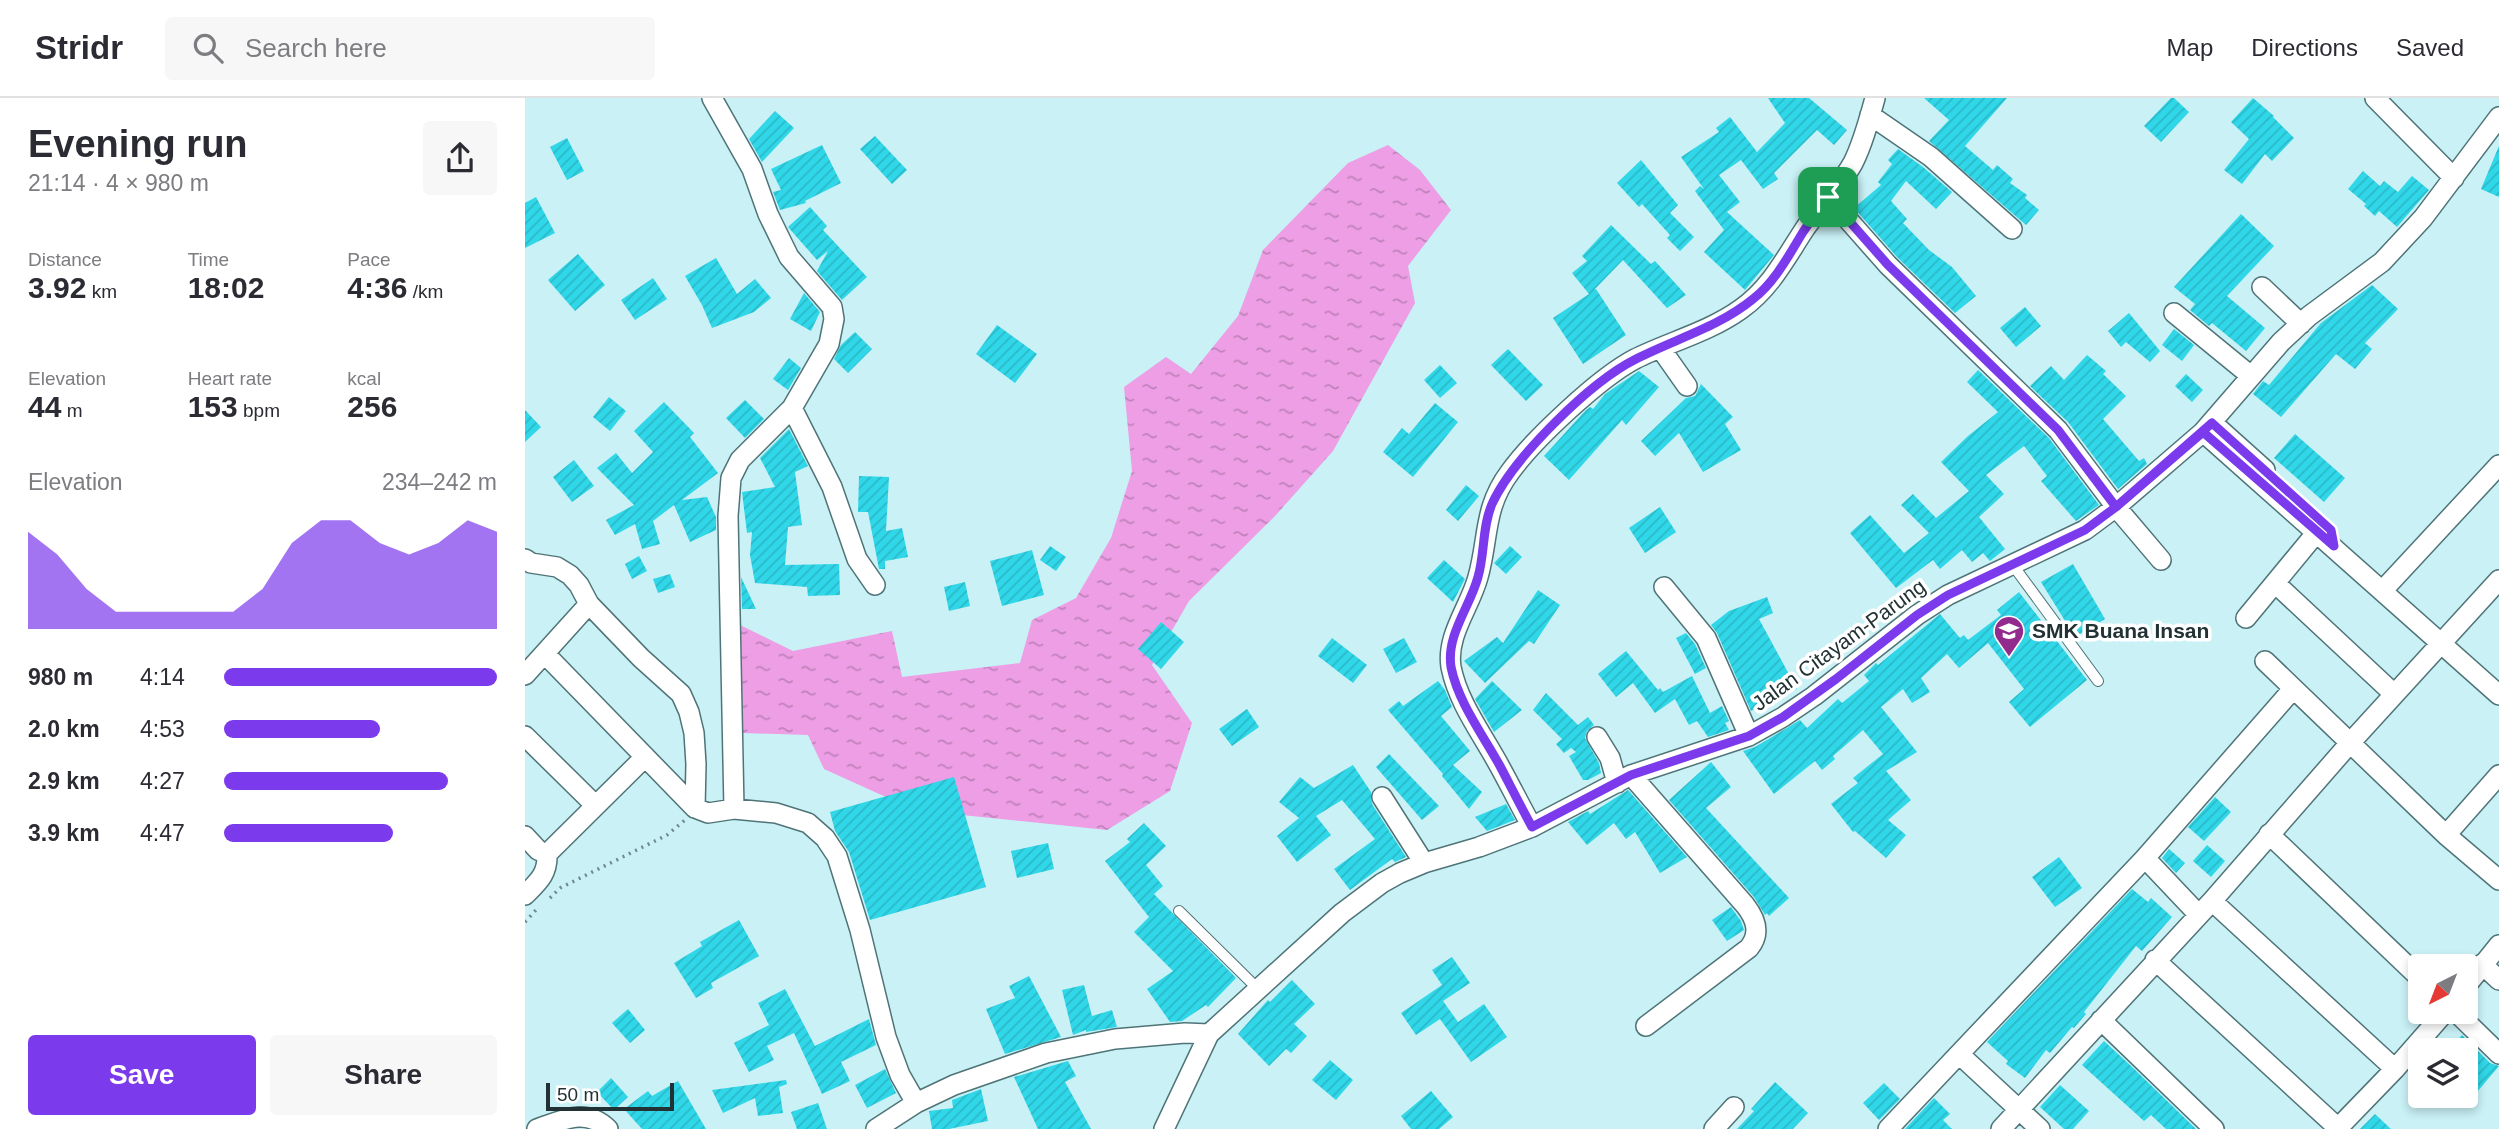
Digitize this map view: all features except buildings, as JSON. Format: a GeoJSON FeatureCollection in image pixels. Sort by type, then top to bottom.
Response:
{"type":"FeatureCollection","features":[{"type":"Feature","properties":{"kind":"street"},"geometry":{"type":"LineString","coordinates":[[712,98],[752,169],[768,214],[789,257],[832,307],[834,319],[829,344],[792,408],[740,460],[731,478],[729,492],[734,809]]}},
{"type":"Feature","properties":{"kind":"street"},"geometry":{"type":"LineString","coordinates":[[2375,98],[2454,178]]}},
{"type":"Feature","properties":{"kind":"street"},"geometry":{"type":"LineString","coordinates":[[1532,827],[1467,708],[1452,669],[1452,643],[1479,575],[1488,517],[1509,473],[1539,439],[1621,368],[1739,311],[1757,297],[1787,260],[1805,229],[1852,164],[1871,104],[2013,229]]}},
{"type":"Feature","properties":{"kind":"street","name":"Jalan Citayam-Parung"},"geometry":{"type":"LineString","coordinates":[[1164,1129],[1209,1034],[1342,913],[1391,878],[1424,863],[1479,847],[1532,827],[1624,779],[1749,736],[1814,696],[1927,608],[1948,595],[2085,530],[2116,507],[2208,427],[2251,376],[2301,324],[2382,262],[2423,218],[2499,117]]}},
{"type":"Feature","properties":{"kind":"street"},"geometry":{"type":"LineString","coordinates":[[1828,197],[1888,265],[2058,430],[2116,507],[2161,560]]}},
{"type":"Feature","properties":{"kind":"street"},"geometry":{"type":"LineString","coordinates":[[2263,287],[2301,324]]}},
{"type":"Feature","properties":{"kind":"street"},"geometry":{"type":"LineString","coordinates":[[2174,313],[2251,376]]}},
{"type":"Feature","properties":{"kind":"street"},"geometry":{"type":"LineString","coordinates":[[1661,349],[1687,386]]}},
{"type":"Feature","properties":{"kind":"street"},"geometry":{"type":"LineString","coordinates":[[792,408],[832,487],[857,559],[875,585]]}},
{"type":"Feature","properties":{"kind":"street"},"geometry":{"type":"LineString","coordinates":[[2208,427],[2317,532],[2499,695]]}},
{"type":"Feature","properties":{"kind":"street"},"geometry":{"type":"LineString","coordinates":[[2208,427],[2331,530],[2334,546]]}},
{"type":"Feature","properties":{"kind":"street"},"geometry":{"type":"LineString","coordinates":[[2383,590],[2499,465]]}},
{"type":"Feature","properties":{"kind":"street"},"geometry":{"type":"LineString","coordinates":[[2246,618],[2317,532]]}},
{"type":"Feature","properties":{"kind":"street"},"geometry":{"type":"LineString","coordinates":[[527,563],[557,567],[570,575],[589,604],[641,659],[681,694],[695,747],[695,808]]}},
{"type":"Feature","properties":{"kind":"street"},"geometry":{"type":"LineString","coordinates":[[2001,1129],[2499,580]]}},
{"type":"Feature","properties":{"kind":"street"},"geometry":{"type":"LineString","coordinates":[[2275,583],[2394,694]]}},
{"type":"Feature","properties":{"kind":"street"},"geometry":{"type":"LineString","coordinates":[[1664,587],[1706,638],[1749,736]]}},
{"type":"Feature","properties":{"kind":"street"},"geometry":{"type":"LineString","coordinates":[[525,675],[589,604]]}},
{"type":"Feature","properties":{"kind":"street"},"geometry":{"type":"LineString","coordinates":[[545,654],[695,808],[708,813],[734,809],[799,818],[825,838],[837,856],[860,930],[886,1037],[900,1075],[916,1103]]}},
{"type":"Feature","properties":{"kind":"street"},"geometry":{"type":"LineString","coordinates":[[2265,661],[2446,835],[2498,877]]}},
{"type":"Feature","properties":{"kind":"street"},"geometry":{"type":"LineString","coordinates":[[1888,1129],[2145,858],[2293,689]]}},
{"type":"Feature","properties":{"kind":"street"},"geometry":{"type":"LineString","coordinates":[[525,736],[595,805]]}},
{"type":"Feature","properties":{"kind":"street"},"geometry":{"type":"LineString","coordinates":[[1597,737],[1624,779],[1745,905],[1753,915],[1757,932],[1755,942],[1749,948],[1646,1026]]}},
{"type":"Feature","properties":{"kind":"street"},"geometry":{"type":"LineString","coordinates":[[531,902],[548,867],[547,854],[645,757]]}},
{"type":"Feature","properties":{"kind":"street"},"geometry":{"type":"LineString","coordinates":[[2446,835],[2499,775]]}},
{"type":"Feature","properties":{"kind":"street"},"geometry":{"type":"LineString","coordinates":[[1382,797],[1424,863]]}},
{"type":"Feature","properties":{"kind":"street"},"geometry":{"type":"LineString","coordinates":[[2269,834],[2408,967]]}},
{"type":"Feature","properties":{"kind":"street"},"geometry":{"type":"LineString","coordinates":[[525,836],[538,850],[547,854]]}},
{"type":"Feature","properties":{"kind":"street"},"geometry":{"type":"LineString","coordinates":[[2145,858],[2395,1069]]}},
{"type":"Feature","properties":{"kind":"street"},"geometry":{"type":"LineString","coordinates":[[2478,970],[2499,946]]}},
{"type":"Feature","properties":{"kind":"street"},"geometry":{"type":"LineString","coordinates":[[2155,960],[2337,1129],[2434,1024]]}},
{"type":"Feature","properties":{"kind":"street"},"geometry":{"type":"LineString","coordinates":[[2482,964],[2499,980]]}},
{"type":"Feature","properties":{"kind":"street"},"geometry":{"type":"LineString","coordinates":[[2101,1020],[2214,1129]]}},
{"type":"Feature","properties":{"kind":"street"},"geometry":{"type":"LineString","coordinates":[[2468,1024],[2499,1054]]}},
{"type":"Feature","properties":{"kind":"street"},"geometry":{"type":"LineString","coordinates":[[876,1129],[916,1103],[954,1085],[1046,1053],[1115,1039],[1185,1033],[1209,1034]]}},
{"type":"Feature","properties":{"kind":"street"},"geometry":{"type":"LineString","coordinates":[[1959,1054],[2040,1129]]}},
{"type":"Feature","properties":{"kind":"street"},"geometry":{"type":"LineString","coordinates":[[1714,1129],[1734,1107]]}},
{"type":"Feature","properties":{"kind":"street"},"geometry":{"type":"LineString","coordinates":[[537,1129],[579,1115],[592,1117],[608,1129]]}},
{"type":"Feature","properties":{"kind":"lane"},"geometry":{"type":"LineString","coordinates":[[2012,564],[2098,681]]}},
{"type":"Feature","properties":{"kind":"lane"},"geometry":{"type":"LineString","coordinates":[[1179,911],[1259,990]]}},
{"type":"Feature","properties":{"kind":"path"},"geometry":{"type":"LineString","coordinates":[[545,901],[561,888],[667,835],[682,824],[695,808]]}},
{"type":"Feature","properties":{"kind":"path"},"geometry":{"type":"LineString","coordinates":[[525,922],[531,902]]}},
{"type":"Feature","properties":{"kind":"water"},"geometry":{"type":"Polygon","coordinates":[[[1388,145],[1420,170],[1451,210],[1408,266],[1415,303],[1333,451],[1275,516],[1189,601],[1152,665],[1192,723],[1170,791],[1107,830],[952,814],[899,803],[824,769],[808,735],[742,733],[738,624],[793,651],[892,631],[902,677],[1020,663],[1032,620],[1076,598],[1111,538],[1132,471],[1124,387],[1166,357],[1191,374],[1238,316],[1263,250],[1348,163],[1388,145]]]}},
{"type":"Feature","properties":{"kind":"place","name":"SMK Buana Insan"},"geometry":{"type":"Point","coordinates":[2009,658]}},
{"type":"Feature","properties":{"kind":"route"},"geometry":{"type":"LineString","coordinates":[[1828,197],[1787,260],[1757,297],[1739,311],[1637,358],[1601,383],[1539,439],[1509,473],[1492,505],[1479,575],[1450,654],[1452,669],[1467,708],[1532,827],[1631,775],[1715,749],[1749,736],[1783,717],[1917,615],[1948,595],[2085,530],[2116,507],[2203,432],[2334,546],[2331,530],[2212,423],[2116,507],[2058,430],[1888,265],[1828,197]]}}]}
